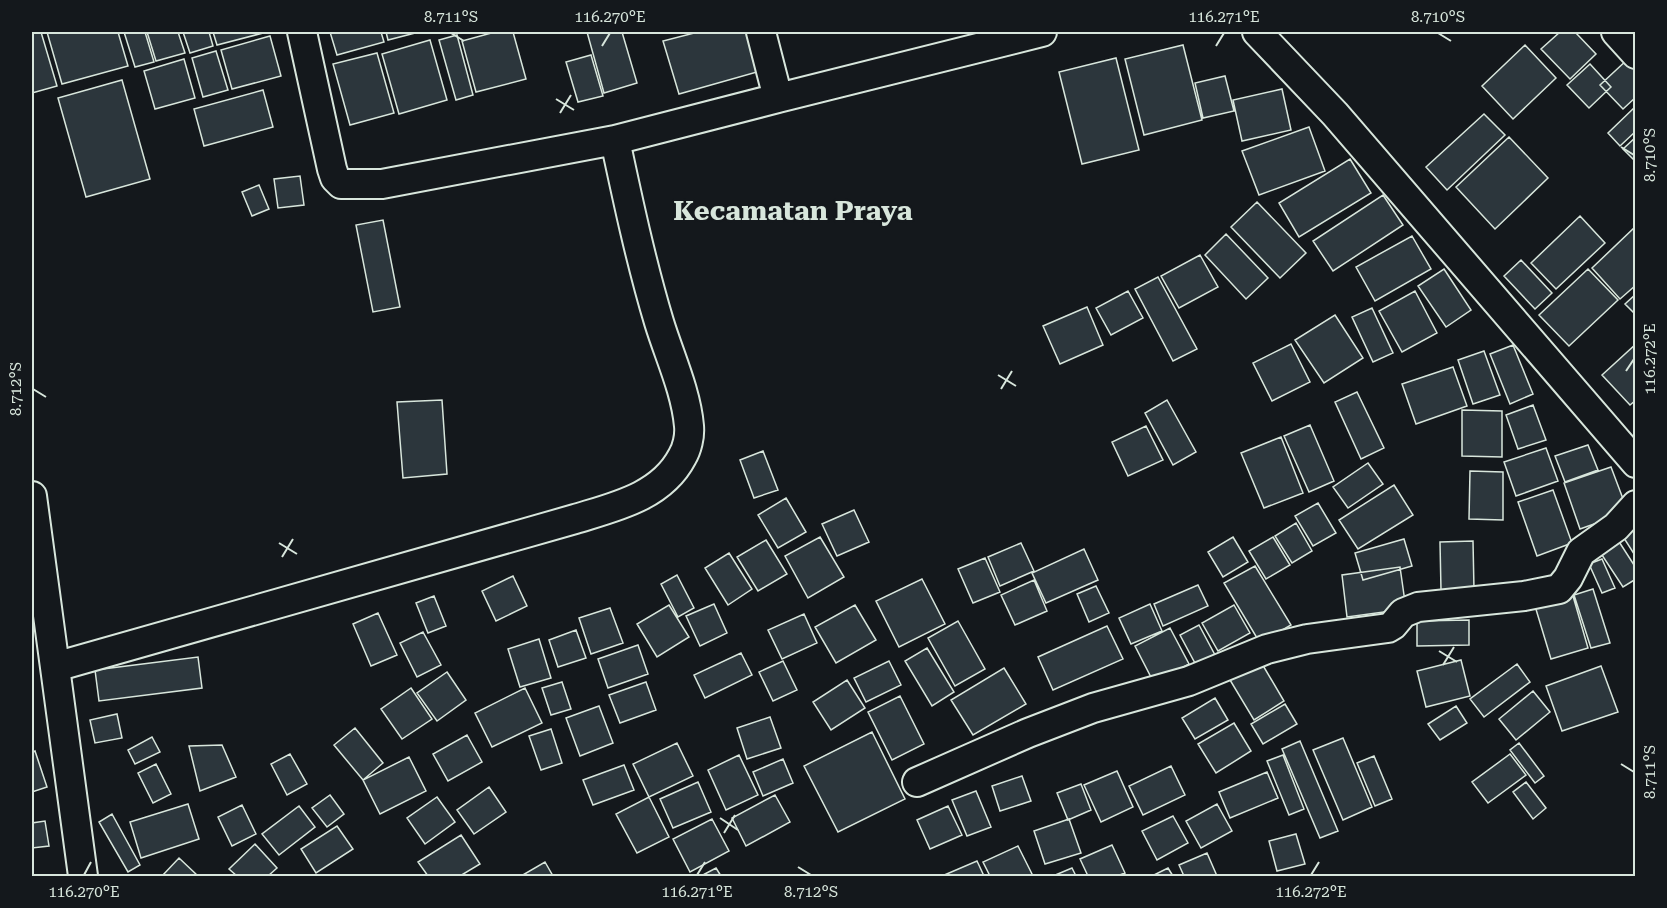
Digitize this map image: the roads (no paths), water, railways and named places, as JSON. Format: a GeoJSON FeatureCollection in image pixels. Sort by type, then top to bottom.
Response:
{"type":"FeatureCollection","features":[{"type":"Feature","properties":{"kind":"street"},"geometry":{"type":"LineString","coordinates":[[302,32],[334,177],[341,184],[353,186],[393,182],[615,140],[1042,32]]}},
{"type":"Feature","properties":{"kind":"street"},"geometry":{"type":"LineString","coordinates":[[761,32],[778,98]]}},
{"type":"Feature","properties":{"kind":"street"},"geometry":{"type":"LineString","coordinates":[[1257,32],[1342,122],[1635,463]]}},
{"type":"Feature","properties":{"kind":"street"},"geometry":{"type":"LineString","coordinates":[[1616,32],[1635,54]]}},
{"type":"Feature","properties":{"kind":"street"},"geometry":{"type":"LineString","coordinates":[[55,667],[575,519],[625,503],[651,491],[682,458],[689,428],[682,395],[626,194],[615,140]]}},
{"type":"Feature","properties":{"kind":"street"},"geometry":{"type":"LineString","coordinates":[[32,496],[83,876]]}},
{"type":"Feature","properties":{"kind":"street"},"geometry":{"type":"LineString","coordinates":[[916,782],[1028,733],[1093,708],[1189,681],[1267,649],[1307,639],[1388,628],[1403,613],[1418,607],[1524,596],[1559,589],[1568,578],[1581,552],[1616,527],[1635,505]]}},
{"type":"Feature","properties":{"kind":"district","name":"Kecamatan Praya"},"geometry":{"type":"Point","coordinates":[793,211]}}]}
